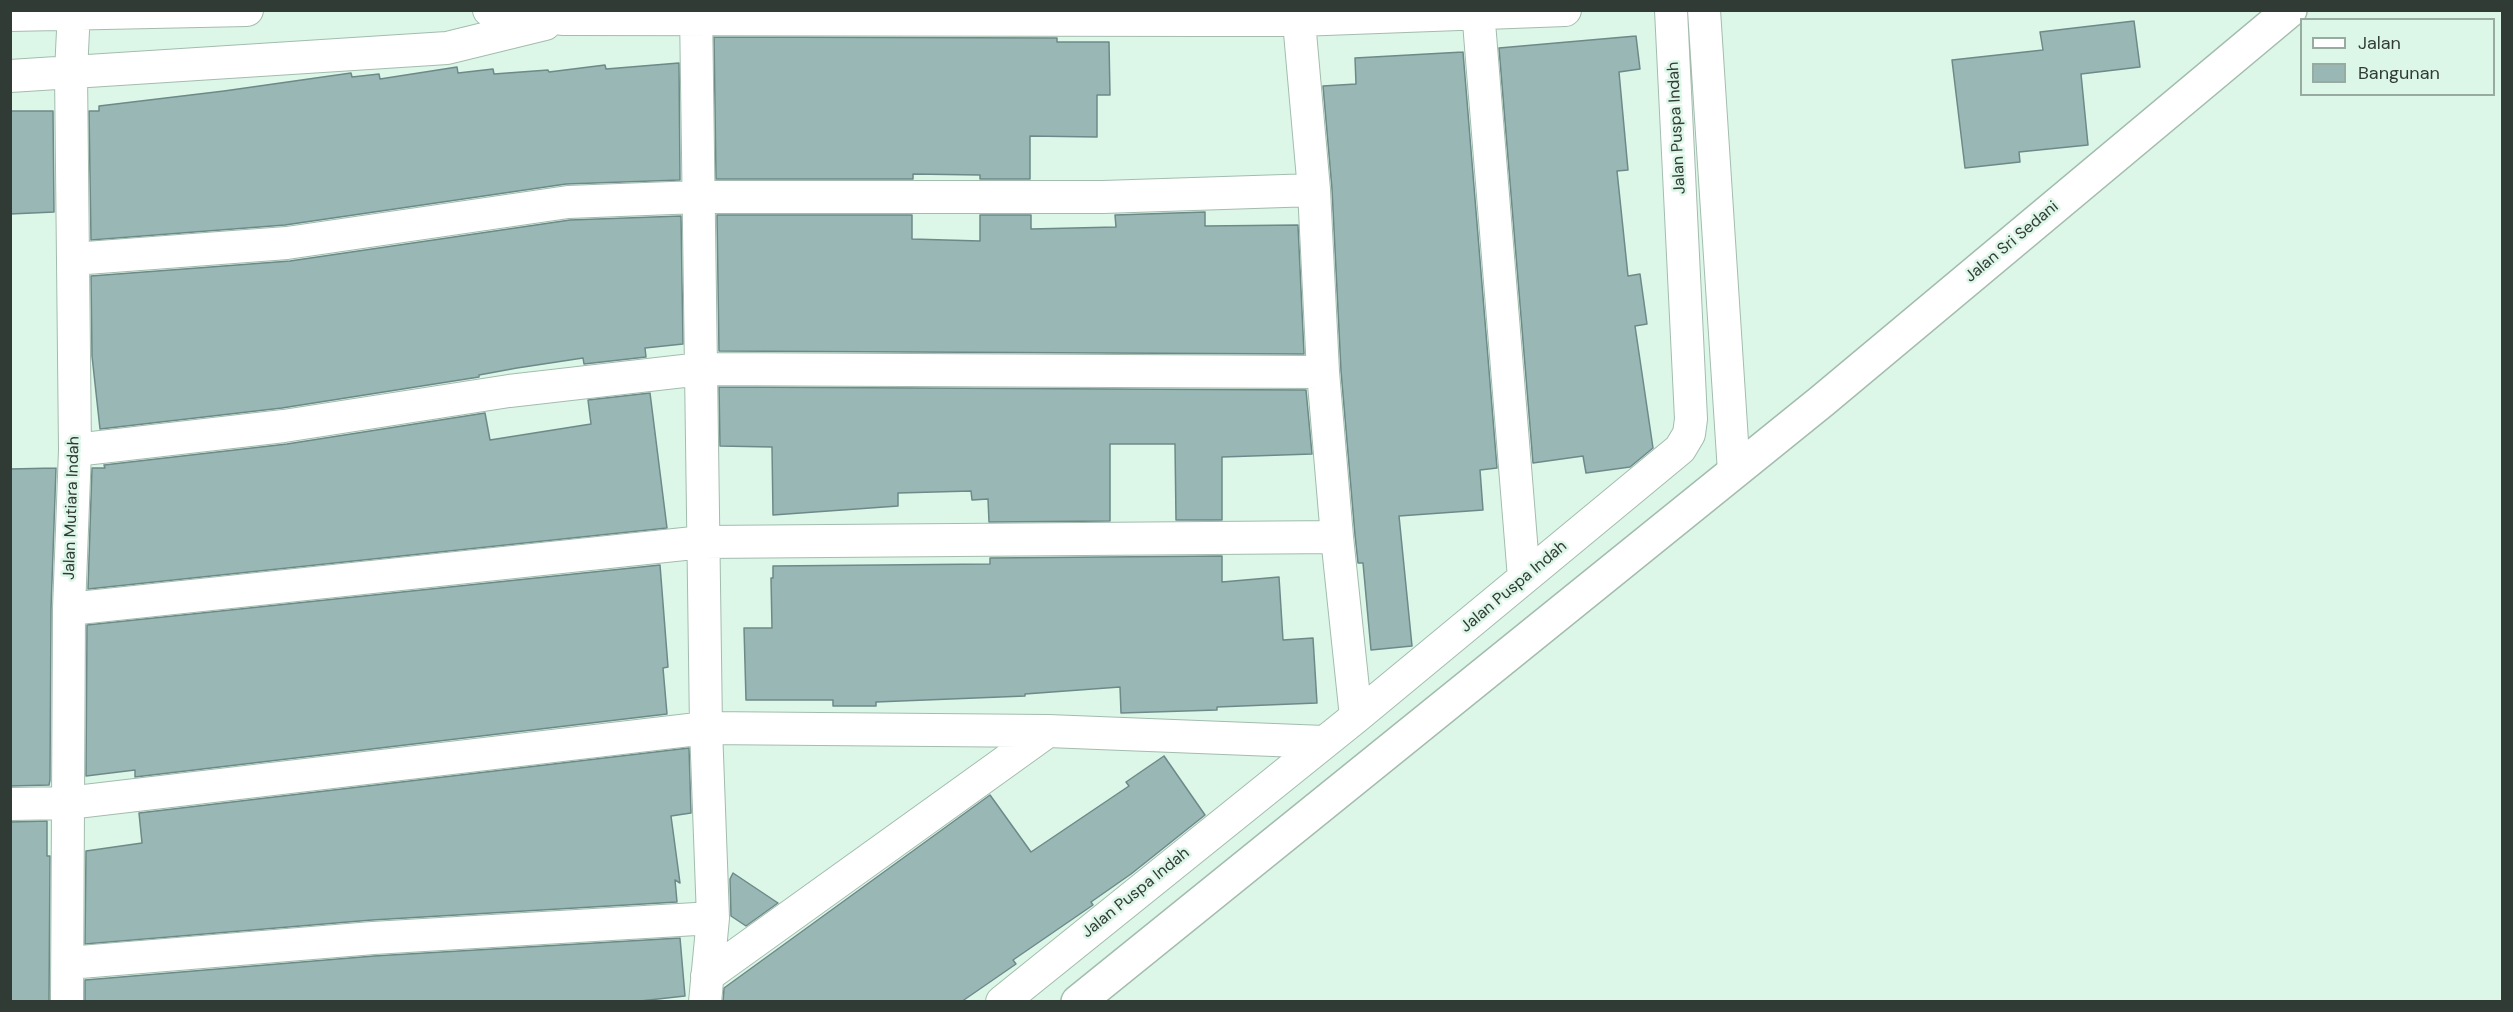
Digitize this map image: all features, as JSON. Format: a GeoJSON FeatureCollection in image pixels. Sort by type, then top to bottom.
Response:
{"type":"FeatureCollection","features":[{"type":"Feature","properties":{"kind":"street"},"geometry":{"type":"LineString","coordinates":[[10,15],[247,10]]}},
{"type":"Feature","properties":{"kind":"street"},"geometry":{"type":"LineString","coordinates":[[489,10],[564,19],[695,14],[1298,15],[1565,10]]}},
{"type":"Feature","properties":{"kind":"street","name":"Jalan Puspa Indah"},"geometry":{"type":"LineString","coordinates":[[1002,1002],[1356,717],[1680,449],[1689,434],[1692,419],[1671,10]]}},
{"type":"Feature","properties":{"kind":"street"},"geometry":{"type":"LineString","coordinates":[[1704,10],[1734,472]]}},
{"type":"Feature","properties":{"kind":"street","name":"Jalan Sri Sedani"},"geometry":{"type":"LineString","coordinates":[[1078,1002],[1831,393],[2290,10]]}},
{"type":"Feature","properties":{"kind":"street","name":"Jalan Mutiara Indah"},"geometry":{"type":"LineString","coordinates":[[67,1002],[69,609],[75,450],[72,259],[74,13]]}},
{"type":"Feature","properties":{"kind":"street"},"geometry":{"type":"LineString","coordinates":[[1478,13],[1524,579]]}},
{"type":"Feature","properties":{"kind":"street"},"geometry":{"type":"LineString","coordinates":[[695,14],[706,728],[712,918],[706,989]]}},
{"type":"Feature","properties":{"kind":"street"},"geometry":{"type":"LineString","coordinates":[[1298,15],[1314,190],[1323,372],[1356,717]]}},
{"type":"Feature","properties":{"kind":"street"},"geometry":{"type":"LineString","coordinates":[[10,76],[447,48],[564,19]]}},
{"type":"Feature","properties":{"kind":"street"},"geometry":{"type":"LineString","coordinates":[[72,259],[287,243],[568,202],[698,197],[1103,197],[1314,190]]}},
{"type":"Feature","properties":{"kind":"street"},"geometry":{"type":"LineString","coordinates":[[75,450],[284,426],[509,391],[701,369],[1323,372]]}},
{"type":"Feature","properties":{"kind":"street"},"geometry":{"type":"LineString","coordinates":[[69,609],[703,542],[1337,537]]}},
{"type":"Feature","properties":{"kind":"street"},"geometry":{"type":"LineString","coordinates":[[10,804],[68,803],[706,728],[1048,731],[1324,742]]}},
{"type":"Feature","properties":{"kind":"street"},"geometry":{"type":"LineString","coordinates":[[706,989],[1048,731]]}},
{"type":"Feature","properties":{"kind":"street"},"geometry":{"type":"LineString","coordinates":[[68,963],[374,938],[712,918]]}},
{"type":"Feature","properties":{"kind":"building"},"geometry":{"type":"Polygon","coordinates":[[[2134,21],[2140,67],[2081,74],[2088,145],[2019,152],[2020,162],[1965,168],[1952,60],[2043,50],[2040,32],[2134,21]]]}},
{"type":"Feature","properties":{"kind":"building"},"geometry":{"type":"Polygon","coordinates":[[[1636,36],[1640,69],[1619,72],[1628,170],[1617,171],[1628,276],[1640,274],[1647,324],[1635,326],[1653,448],[1630,467],[1586,473],[1583,456],[1533,463],[1499,48],[1636,36]]]}},
{"type":"Feature","properties":{"kind":"building"},"geometry":{"type":"Polygon","coordinates":[[[714,37],[1057,38],[1057,42],[1109,42],[1110,95],[1097,95],[1097,137],[1030,136],[1030,179],[980,179],[980,175],[913,174],[913,179],[716,179],[714,37]]]}},
{"type":"Feature","properties":{"kind":"building"},"geometry":{"type":"Polygon","coordinates":[[[1463,52],[1497,468],[1480,470],[1483,510],[1399,516],[1412,646],[1371,650],[1363,563],[1358,563],[1341,371],[1332,189],[1323,86],[1356,84],[1355,58],[1463,52]]]}},
{"type":"Feature","properties":{"kind":"building"},"geometry":{"type":"Polygon","coordinates":[[[679,63],[680,180],[566,184],[285,225],[91,240],[89,111],[99,111],[99,106],[351,73],[352,77],[379,74],[380,79],[457,67],[458,73],[493,69],[494,74],[548,70],[549,72],[605,65],[606,69],[679,63]]]}},
{"type":"Feature","properties":{"kind":"building"},"geometry":{"type":"Polygon","coordinates":[[[10,111],[53,111],[54,212],[10,214],[10,111]]]}},
{"type":"Feature","properties":{"kind":"building"},"geometry":{"type":"Polygon","coordinates":[[[1205,212],[1205,226],[1298,225],[1304,354],[719,351],[717,215],[912,215],[912,239],[980,241],[980,215],[1031,215],[1031,229],[1116,227],[1115,215],[1205,212]]]}},
{"type":"Feature","properties":{"kind":"building"},"geometry":{"type":"Polygon","coordinates":[[[681,216],[683,344],[645,348],[646,357],[584,364],[583,358],[282,408],[100,429],[92,356],[91,276],[290,261],[570,220],[681,216]]]}},
{"type":"Feature","properties":{"kind":"building"},"geometry":{"type":"Polygon","coordinates":[[[719,387],[1306,390],[1312,454],[1222,457],[1222,520],[1176,520],[1175,444],[1110,444],[1110,521],[989,522],[988,499],[972,500],[971,491],[898,493],[898,506],[773,515],[772,447],[720,446],[719,387]]]}},
{"type":"Feature","properties":{"kind":"building"},"geometry":{"type":"Polygon","coordinates":[[[650,393],[667,528],[88,589],[92,468],[287,444],[485,413],[490,440],[591,424],[588,400],[650,393]]]}},
{"type":"Feature","properties":{"kind":"building"},"geometry":{"type":"Polygon","coordinates":[[[56,468],[51,609],[50,780],[49,785],[10,786],[10,469],[56,468]]]}},
{"type":"Feature","properties":{"kind":"building"},"geometry":{"type":"Polygon","coordinates":[[[1222,556],[1222,582],[1279,577],[1283,640],[1313,638],[1317,703],[1217,707],[1217,710],[1121,713],[1120,687],[1025,694],[1025,696],[876,702],[876,706],[833,706],[833,700],[746,700],[744,628],[772,628],[771,578],[773,578],[773,566],[990,564],[990,558],[1222,556]]]}},
{"type":"Feature","properties":{"kind":"building"},"geometry":{"type":"Polygon","coordinates":[[[660,565],[668,667],[663,668],[667,714],[135,777],[135,770],[86,776],[87,625],[660,565]]]}},
{"type":"Feature","properties":{"kind":"building"},"geometry":{"type":"Polygon","coordinates":[[[689,748],[691,813],[671,816],[680,883],[675,880],[677,902],[372,920],[85,944],[86,851],[142,843],[139,813],[689,748]]]}},
{"type":"Feature","properties":{"kind":"building"},"geometry":{"type":"Polygon","coordinates":[[[1164,756],[1205,815],[1131,874],[1091,902],[1093,905],[1013,960],[1016,964],[961,1002],[723,1002],[724,988],[990,795],[1031,852],[1129,786],[1126,782],[1164,756]]]}},
{"type":"Feature","properties":{"kind":"building"},"geometry":{"type":"Polygon","coordinates":[[[47,821],[47,856],[50,856],[49,1002],[10,1002],[10,822],[47,821]]]}},
{"type":"Feature","properties":{"kind":"building"},"geometry":{"type":"Polygon","coordinates":[[[733,873],[778,903],[746,926],[731,916],[730,879],[733,873]]]}},
{"type":"Feature","properties":{"kind":"building"},"geometry":{"type":"Polygon","coordinates":[[[680,938],[685,996],[631,1002],[85,1002],[85,980],[374,956],[680,938]]]}}]}
